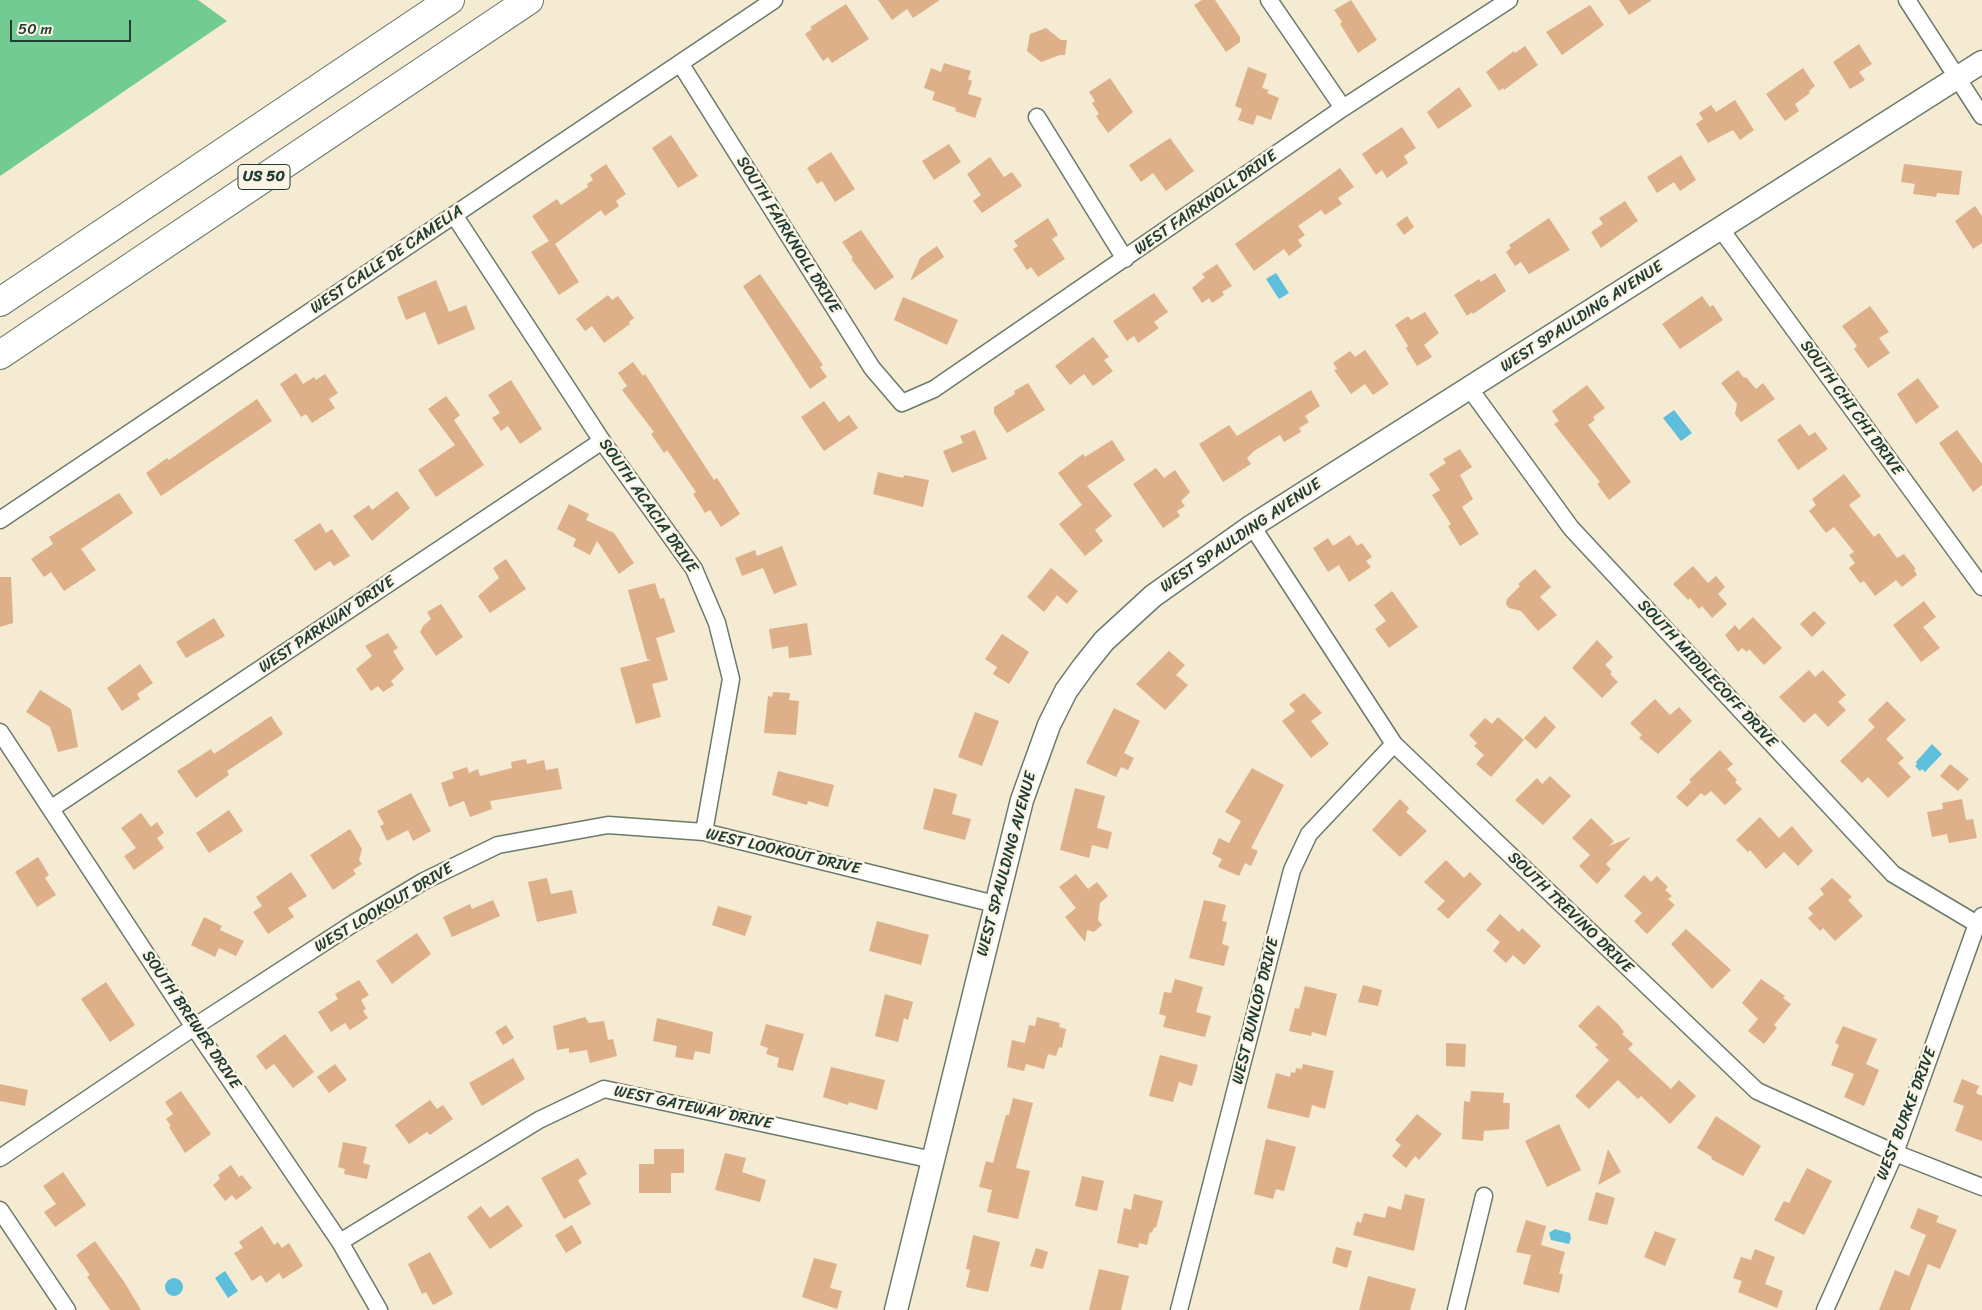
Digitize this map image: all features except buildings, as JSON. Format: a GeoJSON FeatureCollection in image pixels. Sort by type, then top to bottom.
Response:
{"type":"FeatureCollection","features":[{"type":"Feature","properties":{"kind":"highway","name":"US 50"},"geometry":{"type":"LineString","coordinates":[[0,302],[450,0]]}},
{"type":"Feature","properties":{"kind":"highway","name":"US 50"},"geometry":{"type":"LineString","coordinates":[[0,355],[529,0]]}},
{"type":"Feature","properties":{"kind":"street","name":"WEST CALLE DE CAMELIA"},"geometry":{"type":"LineString","coordinates":[[0,520],[774,0]]}},
{"type":"Feature","properties":{"kind":"street"},"geometry":{"type":"LineString","coordinates":[[1269,0],[1343,108]]}},
{"type":"Feature","properties":{"kind":"street","name":"WEST FAIRKNOLL DRIVE"},"geometry":{"type":"LineString","coordinates":[[902,403],[934,389],[1343,108],[1509,0]]}},
{"type":"Feature","properties":{"kind":"street"},"geometry":{"type":"LineString","coordinates":[[1907,0],[1982,116]]}},
{"type":"Feature","properties":{"kind":"street","name":"WEST SPAULDING AVENUE"},"geometry":{"type":"LineString","coordinates":[[896,1310],[1022,800],[1036,758],[1053,717],[1084,666],[1104,642],[1153,596],[1252,526],[1982,62]]}},
{"type":"Feature","properties":{"kind":"street","name":"SOUTH FAIRKNOLL DRIVE"},"geometry":{"type":"LineString","coordinates":[[680,63],[872,368],[902,403]]}},
{"type":"Feature","properties":{"kind":"street"},"geometry":{"type":"LineString","coordinates":[[1037,117],[1125,259]]}},
{"type":"Feature","properties":{"kind":"street","name":"SOUTH ACACIA DRIVE"},"geometry":{"type":"LineString","coordinates":[[454,215],[602,441],[694,569],[717,623],[731,679],[704,832]]}},
{"type":"Feature","properties":{"kind":"street","name":"SOUTH CHI CHI DRIVE"},"geometry":{"type":"LineString","coordinates":[[1720,228],[1982,587]]}},
{"type":"Feature","properties":{"kind":"street","name":"SOUTH MIDDLECOFF DRIVE"},"geometry":{"type":"LineString","coordinates":[[1470,389],[1571,528],[1893,874],[1980,920]]}},
{"type":"Feature","properties":{"kind":"street","name":"WEST PARKWAY DRIVE"},"geometry":{"type":"LineString","coordinates":[[52,808],[602,441]]}},
{"type":"Feature","properties":{"kind":"street","name":"SOUTH TREVINO DRIVE"},"geometry":{"type":"LineString","coordinates":[[1252,526],[1394,744],[1758,1091],[1895,1153],[1982,1187]]}},
{"type":"Feature","properties":{"kind":"street","name":"SOUTH BREWER DRIVE"},"geometry":{"type":"LineString","coordinates":[[0,732],[52,808],[194,1027],[340,1242],[379,1310]]}},
{"type":"Feature","properties":{"kind":"street","name":"WEST DUNLOP DRIVE"},"geometry":{"type":"LineString","coordinates":[[1179,1310],[1292,870],[1309,834],[1394,744]]}},
{"type":"Feature","properties":{"kind":"street","name":"WEST LOOKOUT DRIVE"},"geometry":{"type":"LineString","coordinates":[[0,1158],[194,1027],[424,881],[498,845],[608,825],[704,832],[995,904]]}},
{"type":"Feature","properties":{"kind":"street","name":"WEST BURKE DRIVE"},"geometry":{"type":"LineString","coordinates":[[1825,1310],[1895,1153],[1980,920]]}},
{"type":"Feature","properties":{"kind":"street","name":"WEST GATEWAY DRIVE"},"geometry":{"type":"LineString","coordinates":[[340,1242],[539,1120],[604,1089],[934,1160]]}},
{"type":"Feature","properties":{"kind":"street"},"geometry":{"type":"LineString","coordinates":[[1456,1310],[1484,1196]]}},
{"type":"Feature","properties":{"kind":"street"},"geometry":{"type":"LineString","coordinates":[[0,1210],[67,1310]]}},
{"type":"Feature","properties":{"kind":"green space"},"geometry":{"type":"Polygon","coordinates":[[[0,0],[198,0],[227,21],[0,176],[0,0]]]}},
{"type":"Feature","properties":{"kind":"water"},"geometry":{"type":"Polygon","coordinates":[[[1276,273],[1289,293],[1279,299],[1266,279],[1276,273]]]}},
{"type":"Feature","properties":{"kind":"water"},"geometry":{"type":"Polygon","coordinates":[[[1674,410],[1692,433],[1681,441],[1663,418],[1674,410]]]}},
{"type":"Feature","properties":{"kind":"water"},"geometry":{"type":"Polygon","coordinates":[[[1932,744],[1942,754],[1925,772],[1922,769],[1920,771],[1915,766],[1916,762],[1932,744]]]}},
{"type":"Feature","properties":{"kind":"water"},"geometry":{"type":"Polygon","coordinates":[[[1555,1229],[1570,1233],[1569,1244],[1551,1240],[1549,1233],[1555,1229]]]}},
{"type":"Feature","properties":{"kind":"water"},"geometry":{"type":"Polygon","coordinates":[[[225,1271],[238,1291],[228,1298],[215,1278],[225,1271]]]}},
{"type":"Feature","properties":{"kind":"water"},"geometry":{"type":"Polygon","coordinates":[[[174,1278],[180,1281],[183,1287],[180,1293],[174,1296],[168,1293],[165,1287],[168,1281],[174,1278]]]}}]}
